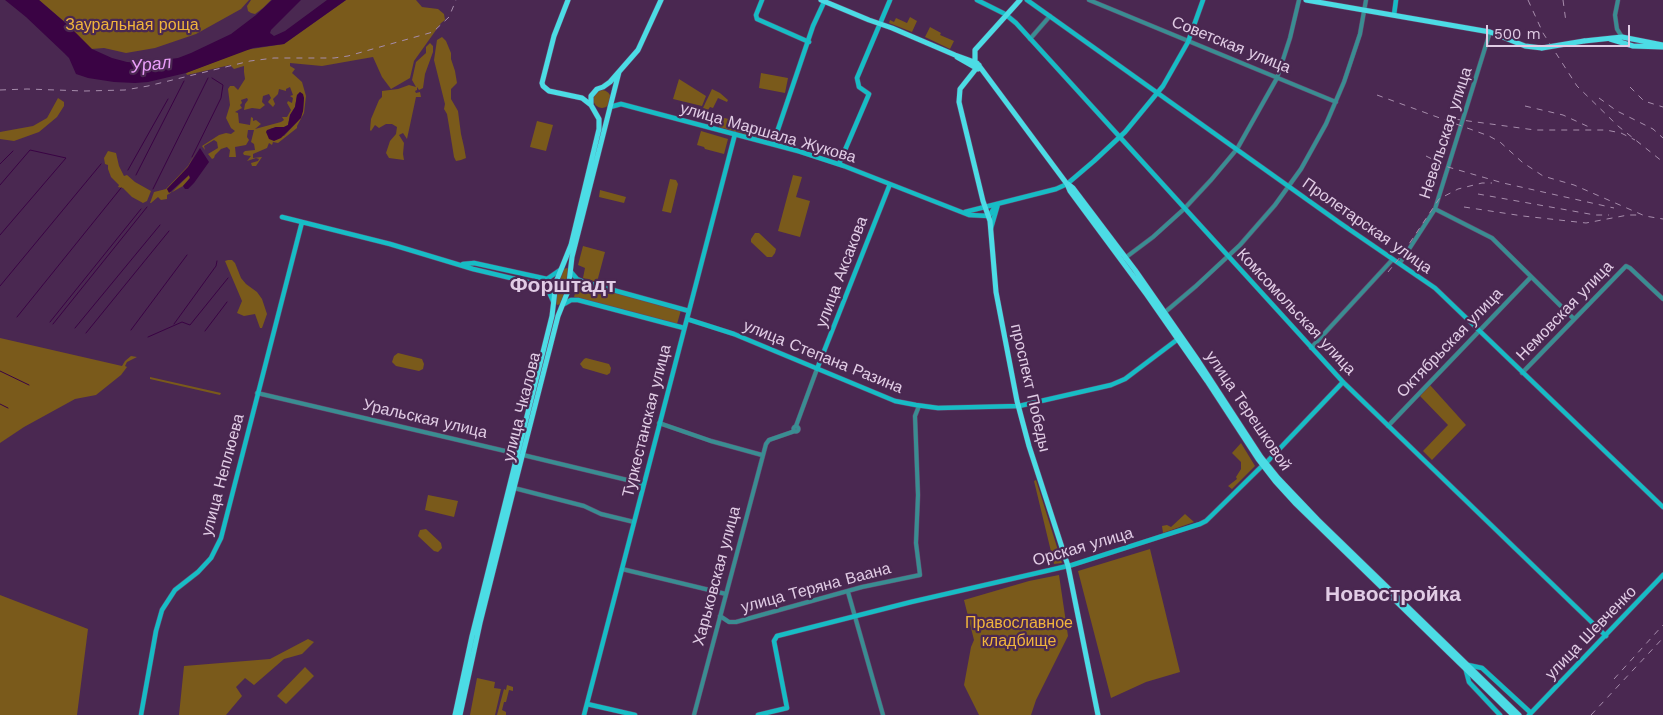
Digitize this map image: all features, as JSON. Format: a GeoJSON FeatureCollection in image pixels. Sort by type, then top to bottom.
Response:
{"type":"FeatureCollection","features":[{"type":"Feature","properties":{"kind":"main road"},"geometry":{"type":"LineString","coordinates":[[568,0],[546,63],[542,79],[543,86],[549,91],[582,98],[600,110],[610,107],[620,69]]}},
{"type":"Feature","properties":{"kind":"main road"},"geometry":{"type":"LineString","coordinates":[[582,98],[610,82],[639,48],[661,0]]}},
{"type":"Feature","properties":{"kind":"main road"},"geometry":{"type":"LineString","coordinates":[[762,0],[756,15],[757,19],[809,42]]}},
{"type":"Feature","properties":{"kind":"main road"},"geometry":{"type":"LineString","coordinates":[[773,144],[823,0],[955,55],[974,61],[978,67]]}},
{"type":"Feature","properties":{"kind":"main road"},"geometry":{"type":"LineString","coordinates":[[840,164],[869,94],[859,87],[857,81],[890,0]]}},
{"type":"Feature","properties":{"kind":"main road","name":"Комсомольская улица"},"geometry":{"type":"LineString","coordinates":[[977,0],[1007,16],[1343,382],[1606,636]]}},
{"type":"Feature","properties":{"kind":"main road"},"geometry":{"type":"LineString","coordinates":[[974,61],[975,50],[1020,0]]}},
{"type":"Feature","properties":{"kind":"main road","name":"Пролетарская улица"},"geometry":{"type":"LineString","coordinates":[[1027,0],[1289,187],[1435,288],[1663,507]]}},
{"type":"Feature","properties":{"kind":"main road"},"geometry":{"type":"LineString","coordinates":[[964,212],[1056,189],[1067,184],[1119,138],[1158,93],[1174,70],[1188,42],[1203,0]]}},
{"type":"Feature","properties":{"kind":"main road"},"geometry":{"type":"LineString","coordinates":[[1306,0],[1490,32],[1525,46],[1542,48],[1612,37],[1634,39],[1663,46]]}},
{"type":"Feature","properties":{"kind":"main road"},"geometry":{"type":"LineString","coordinates":[[1394,15],[1396,0]]}},
{"type":"Feature","properties":{"kind":"main road"},"geometry":{"type":"LineString","coordinates":[[1605,38],[1633,46],[1663,46]]}},
{"type":"Feature","properties":{"kind":"main road"},"geometry":{"type":"LineString","coordinates":[[1633,46],[1634,39]]}},
{"type":"Feature","properties":{"kind":"main road"},"geometry":{"type":"LineString","coordinates":[[1644,47],[1645,41]]}},
{"type":"Feature","properties":{"kind":"main road"},"geometry":{"type":"LineString","coordinates":[[955,55],[978,67]]}},
{"type":"Feature","properties":{"kind":"main road","name":"улица Терешковой"},"geometry":{"type":"LineString","coordinates":[[978,67],[983,70],[1067,184],[1070,191],[1178,339],[1264,464],[1296,504],[1467,666],[1513,715]]}},
{"type":"Feature","properties":{"kind":"main road","name":"проспект Победы"},"geometry":{"type":"LineString","coordinates":[[978,67],[960,89],[959,97],[985,207],[989,216],[999,308],[1019,406],[1029,446],[1068,566],[1098,715]]}},
{"type":"Feature","properties":{"kind":"main road"},"geometry":{"type":"LineString","coordinates":[[603,87],[609,90],[621,104]]}},
{"type":"Feature","properties":{"kind":"main road"},"geometry":{"type":"LineString","coordinates":[[592,94],[590,100],[593,107]]}},
{"type":"Feature","properties":{"kind":"main road","name":"улица Маршала Жукова"},"geometry":{"type":"LineString","coordinates":[[610,107],[621,104],[773,144],[840,164],[972,215],[989,216]]}},
{"type":"Feature","properties":{"kind":"main road","name":"улица Чкалова"},"geometry":{"type":"LineString","coordinates":[[525,435],[552,316],[556,282],[571,246],[599,129],[599,119],[593,107]]}},
{"type":"Feature","properties":{"kind":"main road","name":"улица Чкалова"},"geometry":{"type":"LineString","coordinates":[[455,715],[525,435],[558,316],[568,291],[572,272],[572,257],[610,107]]}},
{"type":"Feature","properties":{"kind":"main road","name":"Туркестанская улица"},"geometry":{"type":"LineString","coordinates":[[584,715],[736,134]]}},
{"type":"Feature","properties":{"kind":"main road","name":"улица Аксакова"},"geometry":{"type":"LineString","coordinates":[[817,368],[890,184]]}},
{"type":"Feature","properties":{"kind":"main road","name":"улица Терешковой"},"geometry":{"type":"LineString","coordinates":[[1067,184],[1073,188],[1164,312],[1264,464]]}},
{"type":"Feature","properties":{"kind":"main road"},"geometry":{"type":"LineString","coordinates":[[989,216],[997,205]]}},
{"type":"Feature","properties":{"kind":"main road"},"geometry":{"type":"LineString","coordinates":[[990,229],[997,205]]}},
{"type":"Feature","properties":{"kind":"main road"},"geometry":{"type":"LineString","coordinates":[[282,217],[546,287],[553,301],[558,306],[571,300],[584,301],[684,328]]}},
{"type":"Feature","properties":{"kind":"main road","name":"улица Неплюева"},"geometry":{"type":"LineString","coordinates":[[141,715],[160,614],[175,590],[206,564],[217,547],[224,526],[302,222]]}},
{"type":"Feature","properties":{"kind":"main road"},"geometry":{"type":"LineString","coordinates":[[461,264],[474,263],[548,279],[565,266],[568,267],[576,279],[584,282],[689,311]]}},
{"type":"Feature","properties":{"kind":"main road"},"geometry":{"type":"LineString","coordinates":[[546,287],[550,285],[548,279]]}},
{"type":"Feature","properties":{"kind":"main road","name":"улица Степана Разина"},"geometry":{"type":"LineString","coordinates":[[687,319],[734,334],[895,401],[938,408],[1019,406],[1107,386],[1121,381],[1178,339]]}},
{"type":"Feature","properties":{"kind":"main road","name":"Орская улица"},"geometry":{"type":"LineString","coordinates":[[758,715],[787,708],[774,641],[775,636],[1068,566],[1202,523],[1264,464],[1343,382]]}},
{"type":"Feature","properties":{"kind":"main road","name":"улица Чкалова"},"geometry":{"type":"LineString","coordinates":[[486,591],[514,488],[520,454]]}},
{"type":"Feature","properties":{"kind":"main road","name":"улица Шевченко"},"geometry":{"type":"LineString","coordinates":[[1528,714],[1606,636],[1663,575]]}},
{"type":"Feature","properties":{"kind":"main road","name":"улица Чкалова"},"geometry":{"type":"LineString","coordinates":[[460,715],[470,655]]}},
{"type":"Feature","properties":{"kind":"main road"},"geometry":{"type":"LineString","coordinates":[[1500,715],[1469,682],[1467,666],[1482,668],[1528,714]]}},
{"type":"Feature","properties":{"kind":"main road","name":"улица Терешковой"},"geometry":{"type":"LineString","coordinates":[[1496,696],[1519,715]]}},
{"type":"Feature","properties":{"kind":"main road"},"geometry":{"type":"LineString","coordinates":[[587,704],[635,715]]}},
{"type":"Feature","properties":{"kind":"street","name":"Советская улица"},"geometry":{"type":"LineString","coordinates":[[1089,0],[1336,102]]}},
{"type":"Feature","properties":{"kind":"street"},"geometry":{"type":"LineString","coordinates":[[1125,258],[1151,240],[1184,209],[1237,149],[1277,78],[1290,38],[1299,0]]}},
{"type":"Feature","properties":{"kind":"street"},"geometry":{"type":"LineString","coordinates":[[1164,312],[1228,257],[1268,214],[1289,187],[1312,151],[1336,102],[1354,55],[1366,0]]}},
{"type":"Feature","properties":{"kind":"street"},"geometry":{"type":"LineString","coordinates":[[1618,0],[1615,10],[1617,28],[1622,37]]}},
{"type":"Feature","properties":{"kind":"street"},"geometry":{"type":"LineString","coordinates":[[1030,40],[1050,16]]}},
{"type":"Feature","properties":{"kind":"street"},"geometry":{"type":"LineString","coordinates":[[1612,37],[1617,28]]}},
{"type":"Feature","properties":{"kind":"street","name":"Невельская улица"},"geometry":{"type":"LineString","coordinates":[[1400,263],[1435,209],[1490,32]]}},
{"type":"Feature","properties":{"kind":"street"},"geometry":{"type":"LineString","coordinates":[[1435,209],[1492,238],[1574,319]]}},
{"type":"Feature","properties":{"kind":"street"},"geometry":{"type":"LineString","coordinates":[[1311,348],[1393,258]]}},
{"type":"Feature","properties":{"kind":"street","name":"Немовская улица"},"geometry":{"type":"LineString","coordinates":[[1522,373],[1626,266],[1663,299]]}},
{"type":"Feature","properties":{"kind":"street","name":"Октябрьская улица"},"geometry":{"type":"LineString","coordinates":[[1388,426],[1531,277]]}},
{"type":"Feature","properties":{"kind":"street","name":"улица Аксакова"},"geometry":{"type":"LineString","coordinates":[[766,444],[769,440],[788,434],[795,428],[817,368]]}},
{"type":"Feature","properties":{"kind":"street","name":"Уральская улица"},"geometry":{"type":"LineString","coordinates":[[257,394],[644,484]]}},
{"type":"Feature","properties":{"kind":"street","name":"улица Теряна Ваана"},"geometry":{"type":"LineString","coordinates":[[720,616],[729,622],[736,622],[920,575],[916,543],[918,495],[915,416],[919,406]]}},
{"type":"Feature","properties":{"kind":"street"},"geometry":{"type":"LineString","coordinates":[[660,423],[711,441],[762,455]]}},
{"type":"Feature","properties":{"kind":"street","name":"Харьковская улица"},"geometry":{"type":"LineString","coordinates":[[694,715],[766,444]]}},
{"type":"Feature","properties":{"kind":"street"},"geometry":{"type":"LineString","coordinates":[[514,488],[584,506],[601,514],[634,522]]}},
{"type":"Feature","properties":{"kind":"street"},"geometry":{"type":"LineString","coordinates":[[622,569],[726,594]]}},
{"type":"Feature","properties":{"kind":"street"},"geometry":{"type":"LineString","coordinates":[[848,592],[883,715]]}},
{"type":"Feature","properties":{"kind":"green space","name":"Зауральная роща"},"geometry":{"type":"Polygon","coordinates":[[[39,0],[249,0],[241,9],[196,34],[155,48],[126,53],[104,48],[91,49],[68,25],[39,0]]]}},
{"type":"Feature","properties":{"kind":"green space"},"geometry":{"type":"Polygon","coordinates":[[[251,0],[271,0],[255,14],[248,11],[247,6],[251,0]]]}},
{"type":"Feature","properties":{"kind":"green space"},"geometry":{"type":"Polygon","coordinates":[[[346,0],[416,0],[422,7],[438,9],[444,14],[445,20],[414,61],[410,78],[391,89],[382,77],[373,57],[322,66],[290,63],[290,66],[295,69],[292,73],[302,82],[306,96],[304,113],[297,128],[278,143],[273,142],[272,145],[269,143],[267,148],[253,154],[253,158],[262,157],[256,166],[252,166],[251,163],[259,159],[247,161],[251,156],[244,155],[243,153],[255,150],[254,144],[251,142],[254,130],[248,130],[247,137],[249,140],[246,145],[235,147],[236,157],[229,157],[230,150],[227,147],[221,149],[212,159],[208,154],[218,148],[217,142],[214,140],[204,146],[205,150],[202,146],[219,135],[231,134],[235,131],[231,128],[226,118],[230,105],[228,89],[230,86],[234,86],[238,90],[245,79],[244,66],[234,69],[230,65],[187,75],[186,73],[245,50],[284,44],[346,0]],[[290,87],[286,91],[279,89],[278,94],[273,99],[275,104],[273,107],[268,102],[271,98],[269,94],[263,96],[262,102],[265,105],[260,109],[244,110],[248,100],[247,98],[241,100],[242,103],[240,105],[242,108],[235,112],[238,113],[239,123],[250,125],[251,117],[253,121],[256,120],[261,124],[255,129],[284,120],[282,117],[287,117],[291,110],[287,103],[288,101],[292,103],[293,98],[290,96],[293,95],[290,87]],[[300,92],[297,95],[295,107],[290,115],[288,125],[270,129],[284,136],[298,121],[303,111],[304,98],[300,92]]]}},
{"type":"Feature","properties":{"kind":"green space"},"geometry":{"type":"Polygon","coordinates":[[[910,17],[917,21],[912,32],[889,23],[890,20],[894,22],[896,18],[907,23],[910,17]]]}},
{"type":"Feature","properties":{"kind":"green space"},"geometry":{"type":"Polygon","coordinates":[[[930,27],[941,33],[940,35],[954,41],[950,49],[925,37],[930,27]]]}},
{"type":"Feature","properties":{"kind":"green space"},"geometry":{"type":"Polygon","coordinates":[[[442,37],[446,41],[451,53],[455,71],[457,83],[451,89],[451,99],[458,111],[466,158],[456,161],[434,60],[437,40],[442,37]]]}},
{"type":"Feature","properties":{"kind":"green space"},"geometry":{"type":"Polygon","coordinates":[[[430,43],[433,46],[433,52],[425,74],[423,88],[419,90],[417,87],[415,91],[416,93],[420,92],[421,97],[416,97],[407,139],[403,133],[399,135],[404,143],[404,160],[389,158],[386,153],[390,141],[396,134],[397,127],[392,124],[386,124],[379,128],[375,125],[371,131],[371,119],[382,97],[382,91],[398,89],[409,85],[416,87],[412,80],[416,62],[426,53],[426,47],[430,43]]]}},
{"type":"Feature","properties":{"kind":"green space"},"geometry":{"type":"Polygon","coordinates":[[[761,73],[788,78],[785,93],[759,88],[761,73]]]}},
{"type":"Feature","properties":{"kind":"green space"},"geometry":{"type":"Polygon","coordinates":[[[679,79],[706,96],[702,106],[673,99],[679,79]]]}},
{"type":"Feature","properties":{"kind":"green space"},"geometry":{"type":"Polygon","coordinates":[[[712,89],[728,100],[727,102],[718,98],[713,108],[710,107],[708,110],[703,108],[712,89]]]}},
{"type":"Feature","properties":{"kind":"green space"},"geometry":{"type":"Polygon","coordinates":[[[598,90],[606,90],[611,95],[609,106],[598,108],[593,103],[593,95],[598,90]]]}},
{"type":"Feature","properties":{"kind":"green space"},"geometry":{"type":"Polygon","coordinates":[[[58,98],[64,102],[64,106],[57,117],[39,132],[14,141],[0,139],[0,132],[33,126],[47,118],[58,98]]]}},
{"type":"Feature","properties":{"kind":"green space"},"geometry":{"type":"Polygon","coordinates":[[[721,117],[773,131],[768,140],[719,127],[721,117]]]}},
{"type":"Feature","properties":{"kind":"green space"},"geometry":{"type":"Polygon","coordinates":[[[537,121],[553,125],[546,151],[530,147],[537,121]]]}},
{"type":"Feature","properties":{"kind":"green space"},"geometry":{"type":"Polygon","coordinates":[[[701,131],[728,139],[724,154],[697,145],[701,131]]]}},
{"type":"Feature","properties":{"kind":"green space"},"geometry":{"type":"Polygon","coordinates":[[[197,150],[188,167],[167,189],[171,193],[167,195],[167,199],[161,200],[158,197],[150,203],[154,192],[166,189],[188,166],[197,150]]]}},
{"type":"Feature","properties":{"kind":"green space"},"geometry":{"type":"Polygon","coordinates":[[[108,151],[116,153],[124,176],[127,175],[151,191],[147,201],[143,203],[132,197],[123,188],[118,187],[119,185],[111,177],[108,165],[105,164],[104,158],[108,151]]]}},
{"type":"Feature","properties":{"kind":"green space"},"geometry":{"type":"Polygon","coordinates":[[[189,175],[190,178],[183,186],[172,192],[189,175]]]}},
{"type":"Feature","properties":{"kind":"green space"},"geometry":{"type":"Polygon","coordinates":[[[793,175],[802,177],[796,197],[810,201],[800,237],[778,231],[793,175]]]}},
{"type":"Feature","properties":{"kind":"green space"},"geometry":{"type":"Polygon","coordinates":[[[670,179],[676,180],[678,184],[671,213],[662,211],[670,179]]]}},
{"type":"Feature","properties":{"kind":"green space"},"geometry":{"type":"Polygon","coordinates":[[[600,190],[626,197],[624,203],[599,197],[600,190]]]}},
{"type":"Feature","properties":{"kind":"green space"},"geometry":{"type":"Polygon","coordinates":[[[755,233],[759,233],[776,249],[772,257],[767,257],[751,242],[755,233]]]}},
{"type":"Feature","properties":{"kind":"green space"},"geometry":{"type":"Polygon","coordinates":[[[583,246],[605,252],[597,282],[583,278],[585,268],[578,265],[583,246]]]}},
{"type":"Feature","properties":{"kind":"green space"},"geometry":{"type":"Polygon","coordinates":[[[232,260],[235,263],[241,278],[262,299],[267,314],[262,328],[260,328],[255,314],[244,316],[237,313],[242,301],[225,261],[232,260]]]}},
{"type":"Feature","properties":{"kind":"green space"},"geometry":{"type":"Polygon","coordinates":[[[564,269],[569,269],[568,289],[561,304],[557,305],[554,301],[557,283],[564,269]]]}},
{"type":"Feature","properties":{"kind":"green space"},"geometry":{"type":"Polygon","coordinates":[[[578,282],[681,310],[677,324],[574,297],[578,282]]]}},
{"type":"Feature","properties":{"kind":"green space"},"geometry":{"type":"Polygon","coordinates":[[[0,338],[122,366],[131,356],[137,357],[127,362],[125,366],[127,367],[121,375],[96,395],[75,399],[24,427],[0,443],[0,338]]]}},
{"type":"Feature","properties":{"kind":"green space"},"geometry":{"type":"Polygon","coordinates":[[[398,353],[422,359],[423,369],[419,371],[396,366],[392,362],[394,356],[398,353]]]}},
{"type":"Feature","properties":{"kind":"green space"},"geometry":{"type":"Polygon","coordinates":[[[586,358],[609,364],[611,368],[610,373],[607,375],[583,368],[580,364],[586,358]]]}},
{"type":"Feature","properties":{"kind":"green space"},"geometry":{"type":"Polygon","coordinates":[[[150,377],[221,393],[220,395],[150,379],[150,377]]]}},
{"type":"Feature","properties":{"kind":"green space"},"geometry":{"type":"Polygon","coordinates":[[[1430,385],[1466,425],[1432,460],[1423,451],[1448,425],[1420,396],[1430,385]]]}},
{"type":"Feature","properties":{"kind":"green space"},"geometry":{"type":"Polygon","coordinates":[[[1241,443],[1255,466],[1232,489],[1228,486],[1237,479],[1236,477],[1241,469],[1241,462],[1232,453],[1241,443]]]}},
{"type":"Feature","properties":{"kind":"green space"},"geometry":{"type":"Polygon","coordinates":[[[1036,480],[1062,563],[1054,564],[1034,481],[1036,480]]]}},
{"type":"Feature","properties":{"kind":"green space"},"geometry":{"type":"Polygon","coordinates":[[[428,495],[458,501],[454,517],[425,510],[428,495]]]}},
{"type":"Feature","properties":{"kind":"green space"},"geometry":{"type":"Polygon","coordinates":[[[1185,514],[1194,522],[1163,533],[1162,526],[1167,525],[1171,527],[1185,514]]]}},
{"type":"Feature","properties":{"kind":"green space"},"geometry":{"type":"Polygon","coordinates":[[[426,529],[441,543],[442,548],[438,552],[434,551],[418,536],[420,530],[426,529]]]}},
{"type":"Feature","properties":{"kind":"green space"},"geometry":{"type":"Polygon","coordinates":[[[1150,549],[1180,672],[1146,682],[1111,698],[1078,571],[1150,549]]]}},
{"type":"Feature","properties":{"kind":"green space","name":"Православное кладбище"},"geometry":{"type":"Polygon","coordinates":[[[1059,575],[1068,636],[1036,700],[1031,715],[979,715],[964,685],[974,640],[964,600],[1029,581],[1059,575]]]}},
{"type":"Feature","properties":{"kind":"green space"},"geometry":{"type":"Polygon","coordinates":[[[0,595],[88,629],[77,715],[0,715],[0,595]]]}},
{"type":"Feature","properties":{"kind":"green space"},"geometry":{"type":"Polygon","coordinates":[[[308,639],[314,642],[302,654],[284,659],[254,685],[245,678],[236,687],[242,696],[226,715],[179,715],[184,666],[270,659],[308,639]]]}},
{"type":"Feature","properties":{"kind":"green space"},"geometry":{"type":"Polygon","coordinates":[[[305,667],[314,676],[286,704],[277,696],[305,667]]]}},
{"type":"Feature","properties":{"kind":"green space"},"geometry":{"type":"Polygon","coordinates":[[[477,678],[495,682],[494,688],[501,689],[495,715],[470,715],[477,678]]]}},
{"type":"Feature","properties":{"kind":"green space"},"geometry":{"type":"Polygon","coordinates":[[[507,685],[513,687],[513,691],[509,690],[506,702],[504,702],[502,710],[506,712],[506,715],[497,715],[504,689],[506,690],[507,685]]]}},
{"type":"Feature","properties":{"kind":"water","name":"Урал"},"geometry":{"type":"Polygon","coordinates":[[[5,0],[39,0],[92,49],[112,58],[140,63],[178,58],[231,34],[272,0],[301,0],[271,30],[270,33],[274,36],[285,31],[327,0],[346,0],[284,44],[253,48],[186,73],[148,82],[135,83],[114,82],[76,74],[69,58],[26,17],[5,0]]]}},
{"type":"Feature","properties":{"kind":"water"},"geometry":{"type":"Polygon","coordinates":[[[300,92],[304,98],[301,118],[281,138],[274,141],[269,139],[267,130],[288,125],[290,115],[295,107],[297,95],[300,92]]]}},
{"type":"Feature","properties":{"kind":"water"},"geometry":{"type":"Polygon","coordinates":[[[200,148],[209,162],[188,189],[185,189],[183,186],[190,178],[189,175],[169,193],[167,189],[188,167],[200,148]]]}},
{"type":"Feature","properties":{"kind":"waterway"},"geometry":{"type":"LineString","coordinates":[[153,189],[208,78]]}},
{"type":"Feature","properties":{"kind":"waterway"},"geometry":{"type":"LineString","coordinates":[[192,157],[221,98],[223,85],[212,78]]}},
{"type":"Feature","properties":{"kind":"waterway"},"geometry":{"type":"LineString","coordinates":[[136,175],[184,81]]}},
{"type":"Feature","properties":{"kind":"waterway"},"geometry":{"type":"LineString","coordinates":[[128,170],[168,99]]}},
{"type":"Feature","properties":{"kind":"waterway"},"geometry":{"type":"LineString","coordinates":[[0,185],[30,150],[66,158],[0,235]]}},
{"type":"Feature","properties":{"kind":"waterway"},"geometry":{"type":"LineString","coordinates":[[0,164],[13,151]]}},
{"type":"Feature","properties":{"kind":"waterway"},"geometry":{"type":"LineString","coordinates":[[0,286],[101,164]]}},
{"type":"Feature","properties":{"kind":"waterway"},"geometry":{"type":"LineString","coordinates":[[17,317],[121,188]]}},
{"type":"Feature","properties":{"kind":"waterway"},"geometry":{"type":"LineString","coordinates":[[53,324],[147,207]]}},
{"type":"Feature","properties":{"kind":"waterway"},"geometry":{"type":"LineString","coordinates":[[50,322],[141,209]]}},
{"type":"Feature","properties":{"kind":"waterway"},"geometry":{"type":"LineString","coordinates":[[75,328],[160,225]]}},
{"type":"Feature","properties":{"kind":"waterway"},"geometry":{"type":"LineString","coordinates":[[86,333],[169,231]]}},
{"type":"Feature","properties":{"kind":"waterway"},"geometry":{"type":"LineString","coordinates":[[131,330],[187,255]]}},
{"type":"Feature","properties":{"kind":"waterway"},"geometry":{"type":"LineString","coordinates":[[174,324],[216,266],[217,261]]}},
{"type":"Feature","properties":{"kind":"waterway"},"geometry":{"type":"LineString","coordinates":[[148,337],[182,322],[190,325],[228,278]]}},
{"type":"Feature","properties":{"kind":"waterway"},"geometry":{"type":"LineString","coordinates":[[205,331],[227,302]]}},
{"type":"Feature","properties":{"kind":"waterway"},"geometry":{"type":"LineString","coordinates":[[0,371],[29,385]]}},
{"type":"Feature","properties":{"kind":"waterway"},"geometry":{"type":"LineString","coordinates":[[0,404],[8,408]]}},
{"type":"Feature","properties":{"kind":"railway"},"geometry":{"type":"LineString","coordinates":[[0,90],[125,90],[250,61],[274,58],[334,58],[348,56],[433,32],[449,17],[456,0]]}},
{"type":"Feature","properties":{"kind":"railway"},"geometry":{"type":"LineString","coordinates":[[1528,0],[1543,33],[1577,86],[1618,126],[1663,162]]}},
{"type":"Feature","properties":{"kind":"railway"},"geometry":{"type":"LineString","coordinates":[[1563,0],[1566,22]]}},
{"type":"Feature","properties":{"kind":"railway"},"geometry":{"type":"LineString","coordinates":[[1630,87],[1644,101],[1663,107]]}},
{"type":"Feature","properties":{"kind":"railway"},"geometry":{"type":"LineString","coordinates":[[1377,95],[1489,136],[1500,142],[1522,162],[1543,176],[1574,185],[1645,216],[1663,219]]}},
{"type":"Feature","properties":{"kind":"railway"},"geometry":{"type":"LineString","coordinates":[[1599,98],[1617,111],[1653,129],[1663,138]]}},
{"type":"Feature","properties":{"kind":"railway"},"geometry":{"type":"LineString","coordinates":[[1525,106],[1563,115],[1589,127]]}},
{"type":"Feature","properties":{"kind":"railway"},"geometry":{"type":"LineString","coordinates":[[1454,119],[1535,130],[1606,130],[1621,133],[1635,140]]}},
{"type":"Feature","properties":{"kind":"railway"},"geometry":{"type":"LineString","coordinates":[[1426,156],[1448,167],[1503,183],[1614,208]]}},
{"type":"Feature","properties":{"kind":"railway"},"geometry":{"type":"LineString","coordinates":[[1388,272],[1439,199],[1458,189],[1482,183],[1492,183]]}},
{"type":"Feature","properties":{"kind":"railway"},"geometry":{"type":"LineString","coordinates":[[1478,194],[1595,215],[1609,215]]}},
{"type":"Feature","properties":{"kind":"railway"},"geometry":{"type":"LineString","coordinates":[[1464,207],[1586,223],[1628,215],[1640,215]]}},
{"type":"Feature","properties":{"kind":"railway"},"geometry":{"type":"LineString","coordinates":[[1614,679],[1663,625]]}},
{"type":"Feature","properties":{"kind":"railway"},"geometry":{"type":"LineString","coordinates":[[1591,715],[1663,638]]}},
{"type":"Feature","properties":{"kind":"district","name":"Форштадт"},"geometry":{"type":"Point","coordinates":[563,286]}},
{"type":"Feature","properties":{"kind":"district","name":"Новостройка"},"geometry":{"type":"Point","coordinates":[1393,595]}}]}
